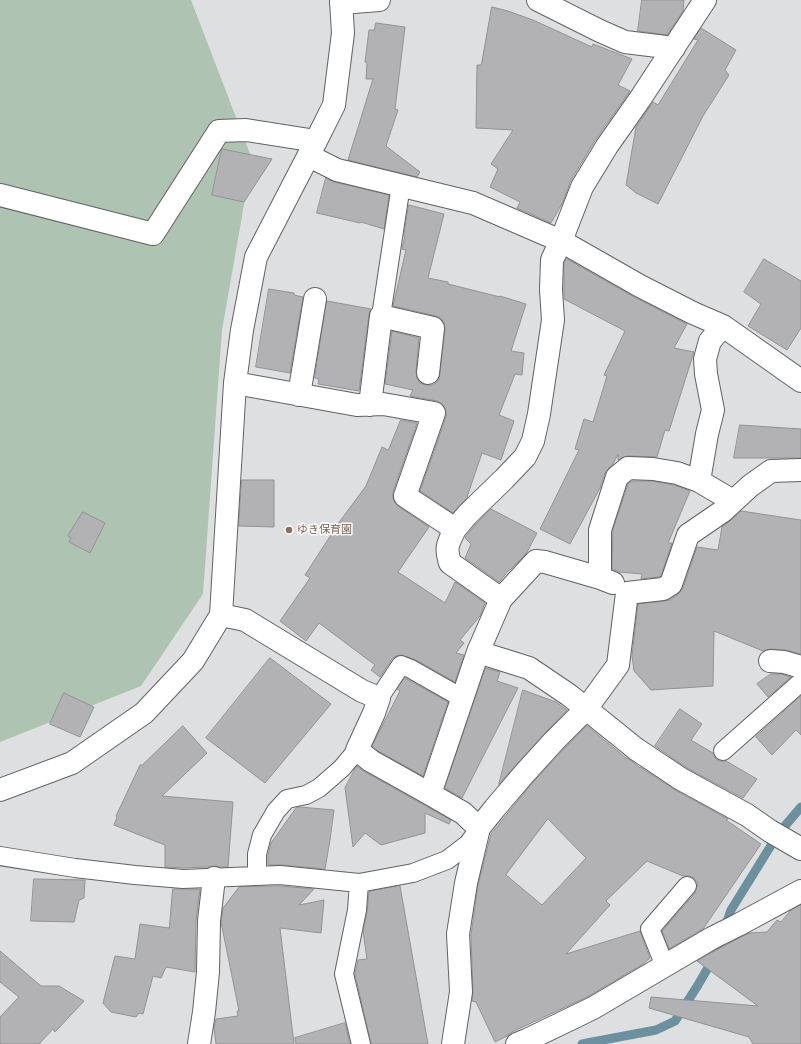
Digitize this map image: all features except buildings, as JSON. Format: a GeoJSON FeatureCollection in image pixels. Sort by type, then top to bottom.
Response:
{"type":"FeatureCollection","features":[{"type":"Feature","properties":{"kind":"street"},"geometry":{"type":"LineString","coordinates":[[0,790],[72,763],[144,713],[193,661],[221,614],[235,383],[242,330],[256,257],[334,105],[343,33],[341,1],[379,0]]}},
{"type":"Feature","properties":{"kind":"street"},"geometry":{"type":"LineString","coordinates":[[538,0],[625,42],[674,48]]}},
{"type":"Feature","properties":{"kind":"street"},"geometry":{"type":"LineString","coordinates":[[501,599],[450,564],[447,546],[455,529],[525,457],[533,441],[539,414],[553,320],[551,290],[552,260],[582,187],[607,146],[705,0]]}},
{"type":"Feature","properties":{"kind":"street"},"geometry":{"type":"LineString","coordinates":[[0,195],[152,234],[219,131],[246,130],[312,148],[337,170],[474,203],[561,241],[640,286],[693,313],[723,326],[801,381]]}},
{"type":"Feature","properties":{"kind":"street"},"geometry":{"type":"LineString","coordinates":[[299,395],[315,298]]}},
{"type":"Feature","properties":{"kind":"street"},"geometry":{"type":"LineString","coordinates":[[370,405],[382,316],[433,328],[428,373]]}},
{"type":"Feature","properties":{"kind":"street"},"geometry":{"type":"LineString","coordinates":[[699,481],[707,434],[713,410],[706,374],[705,359],[710,341],[723,326]]}},
{"type":"Feature","properties":{"kind":"street"},"geometry":{"type":"LineString","coordinates":[[235,383],[357,405],[383,404],[434,413],[405,496],[455,529]]}},
{"type":"Feature","properties":{"kind":"street"},"geometry":{"type":"LineString","coordinates":[[600,578],[600,530],[618,477],[628,468],[653,469],[677,473],[699,481],[733,501]]}},
{"type":"Feature","properties":{"kind":"street"},"geometry":{"type":"LineString","coordinates":[[627,593],[663,589],[671,584],[688,535],[723,511],[750,486],[771,471],[801,470]]}},
{"type":"Feature","properties":{"kind":"street"},"geometry":{"type":"LineString","coordinates":[[430,794],[478,652],[501,599],[536,561],[545,562],[600,578],[620,586],[627,593]]}},
{"type":"Feature","properties":{"kind":"street"},"geometry":{"type":"LineString","coordinates":[[453,1044],[461,992],[458,934],[466,883],[479,828],[494,808],[524,774],[586,709],[618,665],[627,593]]}},
{"type":"Feature","properties":{"kind":"street"},"geometry":{"type":"LineString","coordinates":[[221,614],[245,620],[362,691],[379,698],[374,713],[357,750],[371,761],[463,813],[479,828]]}},
{"type":"Feature","properties":{"kind":"street"},"geometry":{"type":"LineString","coordinates":[[478,652],[529,668],[569,695],[636,749],[681,779],[747,815],[795,845]]}},
{"type":"Feature","properties":{"kind":"street"},"geometry":{"type":"LineString","coordinates":[[770,661],[784,662],[801,667]]}},
{"type":"Feature","properties":{"kind":"street"},"geometry":{"type":"LineString","coordinates":[[199,1044],[208,972],[209,921],[214,878]]}},
{"type":"Feature","properties":{"kind":"street"},"geometry":{"type":"LineString","coordinates":[[517,1044],[593,1008],[712,938],[801,891]]}},
{"type":"Feature","properties":{"kind":"lane"},"geometry":{"type":"LineString","coordinates":[[382,316],[401,186]]}},
{"type":"Feature","properties":{"kind":"lane"},"geometry":{"type":"LineString","coordinates":[[379,698],[401,665],[411,669],[462,698]]}},
{"type":"Feature","properties":{"kind":"lane"},"geometry":{"type":"LineString","coordinates":[[724,750],[801,682]]}},
{"type":"Feature","properties":{"kind":"lane"},"geometry":{"type":"LineString","coordinates":[[257,876],[257,854],[262,835],[276,811],[287,799],[306,795],[320,788],[342,768],[357,750]]}},
{"type":"Feature","properties":{"kind":"lane"},"geometry":{"type":"LineString","coordinates":[[0,856],[75,868],[183,879],[280,875],[358,883],[413,873],[447,860],[468,844],[479,828]]}},
{"type":"Feature","properties":{"kind":"lane"},"geometry":{"type":"LineString","coordinates":[[358,883],[357,910],[344,974],[361,1044]]}},
{"type":"Feature","properties":{"kind":"lane"},"geometry":{"type":"LineString","coordinates":[[665,966],[650,929],[687,886]]}},
{"type":"Feature","properties":{"kind":"green space"},"geometry":{"type":"Polygon","coordinates":[[[0,0],[191,0],[252,159],[222,330],[203,594],[141,686],[0,742],[0,0]]]}},
{"type":"Feature","properties":{"kind":"waterway"},"geometry":{"type":"LineString","coordinates":[[582,1044],[656,1030],[675,1021],[717,952],[731,910],[775,839],[801,807]]}},
{"type":"Feature","properties":{"kind":"place","name":"ゆき保育園"},"geometry":{"type":"Point","coordinates":[289,530]}}]}
